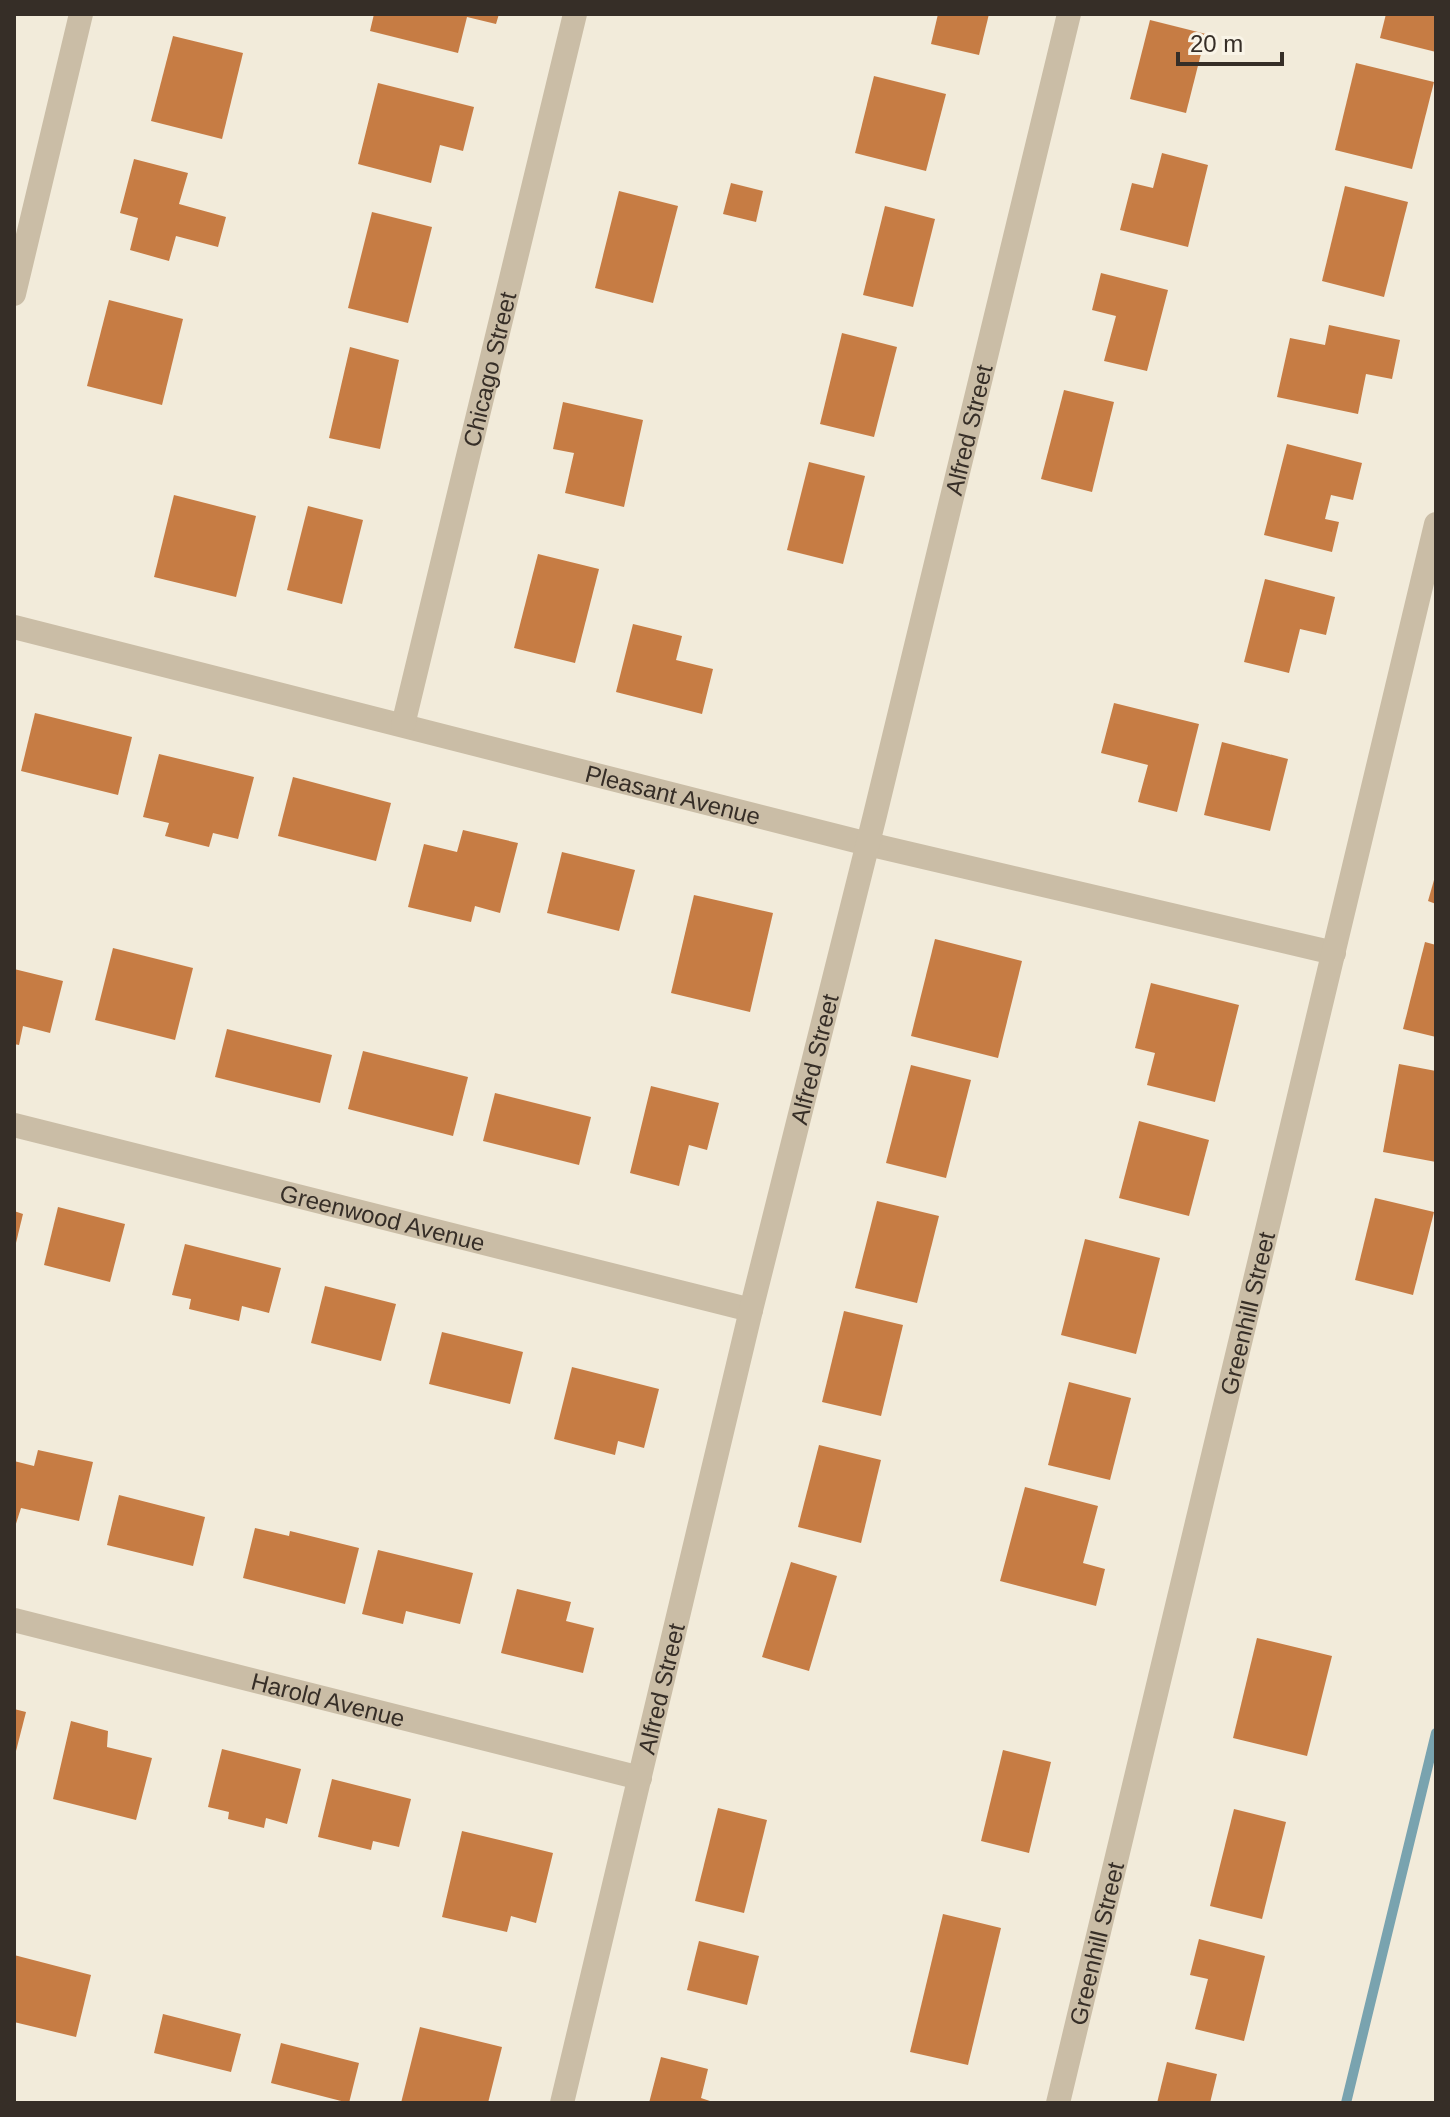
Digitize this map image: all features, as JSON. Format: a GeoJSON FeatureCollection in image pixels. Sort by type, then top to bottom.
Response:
{"type":"FeatureCollection","features":[{"type":"Feature","properties":{"kind":"street"},"geometry":{"type":"LineString","coordinates":[[14,294],[81,14]]}},
{"type":"Feature","properties":{"kind":"street","name":"Chicago Street"},"geometry":{"type":"LineString","coordinates":[[403,725],[575,14]]}},
{"type":"Feature","properties":{"kind":"street","name":"Alfred Street"},"geometry":{"type":"LineString","coordinates":[[562,2103],[751,1310],[868,844],[1069,14]]}},
{"type":"Feature","properties":{"kind":"street","name":"Greenhill Street"},"geometry":{"type":"LineString","coordinates":[[1058,2103],[1436,524]]}},
{"type":"Feature","properties":{"kind":"street","name":"Pleasant Avenue"},"geometry":{"type":"LineString","coordinates":[[14,627],[868,844],[1334,953]]}},
{"type":"Feature","properties":{"kind":"street","name":"Greenwood Avenue"},"geometry":{"type":"LineString","coordinates":[[14,1125],[751,1310]]}},
{"type":"Feature","properties":{"kind":"street","name":"Harold Avenue"},"geometry":{"type":"LineString","coordinates":[[14,1620],[640,1778]]}},
{"type":"Feature","properties":{"kind":"building"},"geometry":{"type":"Polygon","coordinates":[[[374,14],[499,14],[496,24],[467,17],[458,53],[370,31],[374,14]]]}},
{"type":"Feature","properties":{"kind":"building"},"geometry":{"type":"Polygon","coordinates":[[[938,14],[989,14],[979,55],[931,44],[938,14]]]}},
{"type":"Feature","properties":{"kind":"building"},"geometry":{"type":"Polygon","coordinates":[[[1386,14],[1436,14],[1436,52],[1380,38],[1386,14]]]}},
{"type":"Feature","properties":{"kind":"building"},"geometry":{"type":"Polygon","coordinates":[[[1150,20],[1206,34],[1186,113],[1130,99],[1150,20]]]}},
{"type":"Feature","properties":{"kind":"building"},"geometry":{"type":"Polygon","coordinates":[[[173,36],[243,53],[222,139],[151,121],[173,36]]]}},
{"type":"Feature","properties":{"kind":"building"},"geometry":{"type":"Polygon","coordinates":[[[1356,63],[1434,82],[1412,169],[1335,150],[1356,63]]]}},
{"type":"Feature","properties":{"kind":"building"},"geometry":{"type":"Polygon","coordinates":[[[874,76],[946,94],[926,171],[855,153],[874,76]]]}},
{"type":"Feature","properties":{"kind":"building"},"geometry":{"type":"Polygon","coordinates":[[[378,83],[474,107],[463,151],[440,145],[431,183],[358,164],[378,83]]]}},
{"type":"Feature","properties":{"kind":"building"},"geometry":{"type":"Polygon","coordinates":[[[1162,153],[1208,165],[1188,247],[1120,230],[1132,183],[1153,188],[1162,153]]]}},
{"type":"Feature","properties":{"kind":"building"},"geometry":{"type":"Polygon","coordinates":[[[134,159],[188,173],[179,204],[226,217],[218,247],[176,236],[169,261],[130,250],[138,218],[120,213],[134,159]]]}},
{"type":"Feature","properties":{"kind":"building"},"geometry":{"type":"Polygon","coordinates":[[[731,183],[763,191],[756,222],[723,214],[731,183]]]}},
{"type":"Feature","properties":{"kind":"building"},"geometry":{"type":"Polygon","coordinates":[[[1345,186],[1408,202],[1384,297],[1322,281],[1345,186]]]}},
{"type":"Feature","properties":{"kind":"building"},"geometry":{"type":"Polygon","coordinates":[[[619,191],[678,206],[653,303],[595,288],[619,191]]]}},
{"type":"Feature","properties":{"kind":"building"},"geometry":{"type":"Polygon","coordinates":[[[885,206],[935,219],[913,307],[863,295],[885,206]]]}},
{"type":"Feature","properties":{"kind":"building"},"geometry":{"type":"Polygon","coordinates":[[[372,212],[432,227],[408,323],[348,308],[372,212]]]}},
{"type":"Feature","properties":{"kind":"building"},"geometry":{"type":"Polygon","coordinates":[[[1101,273],[1168,290],[1147,371],[1104,361],[1116,316],[1092,310],[1101,273]]]}},
{"type":"Feature","properties":{"kind":"building"},"geometry":{"type":"Polygon","coordinates":[[[109,300],[183,319],[162,405],[87,386],[109,300]]]}},
{"type":"Feature","properties":{"kind":"building"},"geometry":{"type":"Polygon","coordinates":[[[1329,325],[1400,340],[1392,379],[1366,374],[1358,414],[1277,397],[1290,338],[1325,345],[1329,325]]]}},
{"type":"Feature","properties":{"kind":"building"},"geometry":{"type":"Polygon","coordinates":[[[842,333],[897,347],[874,437],[820,424],[842,333]]]}},
{"type":"Feature","properties":{"kind":"building"},"geometry":{"type":"Polygon","coordinates":[[[350,347],[399,360],[380,449],[329,438],[350,347]]]}},
{"type":"Feature","properties":{"kind":"building"},"geometry":{"type":"Polygon","coordinates":[[[1064,390],[1114,402],[1092,492],[1041,479],[1064,390]]]}},
{"type":"Feature","properties":{"kind":"building"},"geometry":{"type":"Polygon","coordinates":[[[563,402],[643,420],[624,507],[565,493],[574,453],[553,449],[563,402]]]}},
{"type":"Feature","properties":{"kind":"building"},"geometry":{"type":"Polygon","coordinates":[[[1287,444],[1362,463],[1353,500],[1331,495],[1325,519],[1339,522],[1332,552],[1264,535],[1287,444]]]}},
{"type":"Feature","properties":{"kind":"building"},"geometry":{"type":"Polygon","coordinates":[[[809,462],[865,476],[843,564],[787,550],[809,462]]]}},
{"type":"Feature","properties":{"kind":"building"},"geometry":{"type":"Polygon","coordinates":[[[174,495],[256,516],[236,597],[154,577],[174,495]]]}},
{"type":"Feature","properties":{"kind":"building"},"geometry":{"type":"Polygon","coordinates":[[[308,506],[363,520],[342,604],[287,590],[308,506]]]}},
{"type":"Feature","properties":{"kind":"building"},"geometry":{"type":"Polygon","coordinates":[[[538,554],[599,569],[575,663],[514,648],[538,554]]]}},
{"type":"Feature","properties":{"kind":"building"},"geometry":{"type":"Polygon","coordinates":[[[1265,579],[1335,597],[1326,635],[1300,629],[1289,673],[1244,662],[1265,579]]]}},
{"type":"Feature","properties":{"kind":"building"},"geometry":{"type":"Polygon","coordinates":[[[633,624],[682,636],[676,660],[713,669],[702,714],[616,692],[633,624]]]}},
{"type":"Feature","properties":{"kind":"building"},"geometry":{"type":"Polygon","coordinates":[[[1114,703],[1199,724],[1177,812],[1138,802],[1148,765],[1101,753],[1114,703]]]}},
{"type":"Feature","properties":{"kind":"building"},"geometry":{"type":"Polygon","coordinates":[[[35,713],[132,737],[118,795],[21,771],[35,713]]]}},
{"type":"Feature","properties":{"kind":"building"},"geometry":{"type":"Polygon","coordinates":[[[1222,742],[1288,759],[1270,831],[1204,815],[1222,742]]]}},
{"type":"Feature","properties":{"kind":"building"},"geometry":{"type":"Polygon","coordinates":[[[159,754],[254,777],[238,839],[213,833],[209,847],[165,836],[169,823],[143,817],[159,754]]]}},
{"type":"Feature","properties":{"kind":"building"},"geometry":{"type":"Polygon","coordinates":[[[293,777],[391,803],[376,861],[278,836],[293,777]]]}},
{"type":"Feature","properties":{"kind":"building"},"geometry":{"type":"Polygon","coordinates":[[[463,830],[518,843],[500,913],[475,906],[471,922],[408,907],[424,844],[457,852],[463,830]]]}},
{"type":"Feature","properties":{"kind":"building"},"geometry":{"type":"Polygon","coordinates":[[[562,852],[635,870],[619,931],[547,913],[562,852]]]}},
{"type":"Feature","properties":{"kind":"building"},"geometry":{"type":"Polygon","coordinates":[[[1436,873],[1436,904],[1428,901],[1436,873]]]}},
{"type":"Feature","properties":{"kind":"building"},"geometry":{"type":"Polygon","coordinates":[[[694,895],[773,913],[750,1012],[671,993],[694,895]]]}},
{"type":"Feature","properties":{"kind":"building"},"geometry":{"type":"Polygon","coordinates":[[[935,939],[1022,961],[998,1058],[911,1036],[935,939]]]}},
{"type":"Feature","properties":{"kind":"building"},"geometry":{"type":"Polygon","coordinates":[[[1425,942],[1436,945],[1436,1037],[1403,1029],[1425,942]]]}},
{"type":"Feature","properties":{"kind":"building"},"geometry":{"type":"Polygon","coordinates":[[[113,948],[193,968],[175,1040],[95,1020],[113,948]]]}},
{"type":"Feature","properties":{"kind":"building"},"geometry":{"type":"Polygon","coordinates":[[[14,969],[63,981],[50,1033],[23,1026],[19,1045],[14,1044],[14,969]]]}},
{"type":"Feature","properties":{"kind":"building"},"geometry":{"type":"Polygon","coordinates":[[[1151,983],[1239,1005],[1215,1102],[1147,1085],[1155,1053],[1135,1048],[1151,983]]]}},
{"type":"Feature","properties":{"kind":"building"},"geometry":{"type":"Polygon","coordinates":[[[227,1029],[332,1055],[320,1103],[215,1077],[227,1029]]]}},
{"type":"Feature","properties":{"kind":"building"},"geometry":{"type":"Polygon","coordinates":[[[363,1051],[468,1077],[453,1136],[348,1109],[363,1051]]]}},
{"type":"Feature","properties":{"kind":"building"},"geometry":{"type":"Polygon","coordinates":[[[1399,1064],[1436,1071],[1436,1162],[1383,1152],[1399,1064]]]}},
{"type":"Feature","properties":{"kind":"building"},"geometry":{"type":"Polygon","coordinates":[[[911,1065],[971,1080],[946,1178],[886,1163],[911,1065]]]}},
{"type":"Feature","properties":{"kind":"building"},"geometry":{"type":"Polygon","coordinates":[[[651,1086],[719,1103],[707,1150],[689,1145],[679,1186],[630,1173],[651,1086]]]}},
{"type":"Feature","properties":{"kind":"building"},"geometry":{"type":"Polygon","coordinates":[[[495,1093],[591,1117],[579,1165],[483,1141],[495,1093]]]}},
{"type":"Feature","properties":{"kind":"building"},"geometry":{"type":"Polygon","coordinates":[[[1139,1121],[1209,1140],[1189,1216],[1119,1198],[1139,1121]]]}},
{"type":"Feature","properties":{"kind":"building"},"geometry":{"type":"Polygon","coordinates":[[[1375,1198],[1434,1212],[1413,1295],[1355,1280],[1375,1198]]]}},
{"type":"Feature","properties":{"kind":"building"},"geometry":{"type":"Polygon","coordinates":[[[877,1201],[939,1216],[917,1303],[855,1288],[877,1201]]]}},
{"type":"Feature","properties":{"kind":"building"},"geometry":{"type":"Polygon","coordinates":[[[58,1207],[125,1224],[110,1282],[44,1265],[58,1207]]]}},
{"type":"Feature","properties":{"kind":"building"},"geometry":{"type":"Polygon","coordinates":[[[14,1211],[23,1214],[15,1247],[14,1246],[14,1211]]]}},
{"type":"Feature","properties":{"kind":"building"},"geometry":{"type":"Polygon","coordinates":[[[1085,1239],[1160,1258],[1136,1354],[1061,1335],[1085,1239]]]}},
{"type":"Feature","properties":{"kind":"building"},"geometry":{"type":"Polygon","coordinates":[[[185,1244],[281,1268],[269,1313],[242,1306],[239,1321],[189,1309],[191,1299],[172,1295],[185,1244]]]}},
{"type":"Feature","properties":{"kind":"building"},"geometry":{"type":"Polygon","coordinates":[[[325,1286],[396,1304],[381,1361],[311,1343],[325,1286]]]}},
{"type":"Feature","properties":{"kind":"building"},"geometry":{"type":"Polygon","coordinates":[[[844,1311],[903,1325],[881,1416],[822,1402],[844,1311]]]}},
{"type":"Feature","properties":{"kind":"building"},"geometry":{"type":"Polygon","coordinates":[[[442,1332],[523,1352],[510,1404],[429,1384],[442,1332]]]}},
{"type":"Feature","properties":{"kind":"building"},"geometry":{"type":"Polygon","coordinates":[[[572,1367],[659,1389],[644,1448],[618,1441],[615,1455],[554,1439],[572,1367]]]}},
{"type":"Feature","properties":{"kind":"building"},"geometry":{"type":"Polygon","coordinates":[[[1069,1382],[1131,1398],[1110,1480],[1048,1465],[1069,1382]]]}},
{"type":"Feature","properties":{"kind":"building"},"geometry":{"type":"Polygon","coordinates":[[[819,1445],[881,1460],[861,1543],[798,1527],[819,1445]]]}},
{"type":"Feature","properties":{"kind":"building"},"geometry":{"type":"Polygon","coordinates":[[[38,1450],[93,1462],[79,1521],[21,1508],[14,1530],[14,1461],[34,1466],[38,1450]]]}},
{"type":"Feature","properties":{"kind":"building"},"geometry":{"type":"Polygon","coordinates":[[[1025,1487],[1098,1506],[1083,1563],[1105,1569],[1096,1606],[1000,1581],[1025,1487]]]}},
{"type":"Feature","properties":{"kind":"building"},"geometry":{"type":"Polygon","coordinates":[[[119,1495],[205,1517],[193,1566],[107,1545],[119,1495]]]}},
{"type":"Feature","properties":{"kind":"building"},"geometry":{"type":"Polygon","coordinates":[[[255,1528],[289,1536],[290,1531],[359,1548],[345,1604],[243,1578],[255,1528]]]}},
{"type":"Feature","properties":{"kind":"building"},"geometry":{"type":"Polygon","coordinates":[[[378,1550],[473,1573],[460,1624],[406,1611],[403,1624],[362,1614],[378,1550]]]}},
{"type":"Feature","properties":{"kind":"building"},"geometry":{"type":"Polygon","coordinates":[[[791,1562],[837,1576],[809,1671],[762,1657],[791,1562]]]}},
{"type":"Feature","properties":{"kind":"building"},"geometry":{"type":"Polygon","coordinates":[[[517,1589],[571,1602],[566,1621],[594,1628],[583,1673],[501,1653],[517,1589]]]}},
{"type":"Feature","properties":{"kind":"building"},"geometry":{"type":"Polygon","coordinates":[[[1257,1638],[1332,1656],[1307,1756],[1233,1738],[1257,1638]]]}},
{"type":"Feature","properties":{"kind":"building"},"geometry":{"type":"Polygon","coordinates":[[[14,1709],[26,1712],[15,1755],[14,1755],[14,1709]]]}},
{"type":"Feature","properties":{"kind":"building"},"geometry":{"type":"Polygon","coordinates":[[[71,1721],[108,1731],[107,1747],[152,1758],[136,1820],[53,1799],[71,1721]]]}},
{"type":"Feature","properties":{"kind":"building"},"geometry":{"type":"Polygon","coordinates":[[[222,1749],[301,1769],[287,1824],[266,1818],[264,1828],[228,1819],[229,1812],[208,1807],[222,1749]]]}},
{"type":"Feature","properties":{"kind":"building"},"geometry":{"type":"Polygon","coordinates":[[[1003,1750],[1051,1762],[1029,1853],[981,1841],[1003,1750]]]}},
{"type":"Feature","properties":{"kind":"building"},"geometry":{"type":"Polygon","coordinates":[[[332,1779],[411,1799],[399,1847],[373,1841],[371,1850],[318,1837],[332,1779]]]}},
{"type":"Feature","properties":{"kind":"building"},"geometry":{"type":"Polygon","coordinates":[[[718,1808],[767,1820],[744,1913],[695,1901],[718,1808]]]}},
{"type":"Feature","properties":{"kind":"building"},"geometry":{"type":"Polygon","coordinates":[[[1234,1809],[1286,1822],[1262,1919],[1210,1906],[1234,1809]]]}},
{"type":"Feature","properties":{"kind":"building"},"geometry":{"type":"Polygon","coordinates":[[[462,1831],[553,1853],[536,1923],[511,1916],[507,1932],[442,1917],[462,1831]]]}},
{"type":"Feature","properties":{"kind":"building"},"geometry":{"type":"Polygon","coordinates":[[[943,1914],[1001,1928],[968,2065],[910,2052],[943,1914]]]}},
{"type":"Feature","properties":{"kind":"building"},"geometry":{"type":"Polygon","coordinates":[[[1199,1939],[1265,1956],[1244,2041],[1195,2029],[1208,1979],[1190,1975],[1199,1939]]]}},
{"type":"Feature","properties":{"kind":"building"},"geometry":{"type":"Polygon","coordinates":[[[699,1941],[759,1956],[747,2005],[687,1990],[699,1941]]]}},
{"type":"Feature","properties":{"kind":"building"},"geometry":{"type":"Polygon","coordinates":[[[14,1955],[91,1975],[76,2037],[14,2022],[14,1955]]]}},
{"type":"Feature","properties":{"kind":"building"},"geometry":{"type":"Polygon","coordinates":[[[163,2014],[241,2034],[231,2072],[154,2053],[163,2014]]]}},
{"type":"Feature","properties":{"kind":"building"},"geometry":{"type":"Polygon","coordinates":[[[420,2027],[502,2047],[488,2103],[401,2103],[420,2027]]]}},
{"type":"Feature","properties":{"kind":"building"},"geometry":{"type":"Polygon","coordinates":[[[281,2043],[359,2063],[349,2103],[271,2083],[281,2043]]]}},
{"type":"Feature","properties":{"kind":"building"},"geometry":{"type":"Polygon","coordinates":[[[661,2057],[708,2069],[701,2098],[716,2103],[649,2103],[661,2057]]]}},
{"type":"Feature","properties":{"kind":"building"},"geometry":{"type":"Polygon","coordinates":[[[1167,2062],[1217,2074],[1210,2103],[1157,2103],[1167,2062]]]}},
{"type":"Feature","properties":{"kind":"waterway"},"geometry":{"type":"LineString","coordinates":[[1346,2103],[1436,1733]]}}]}
